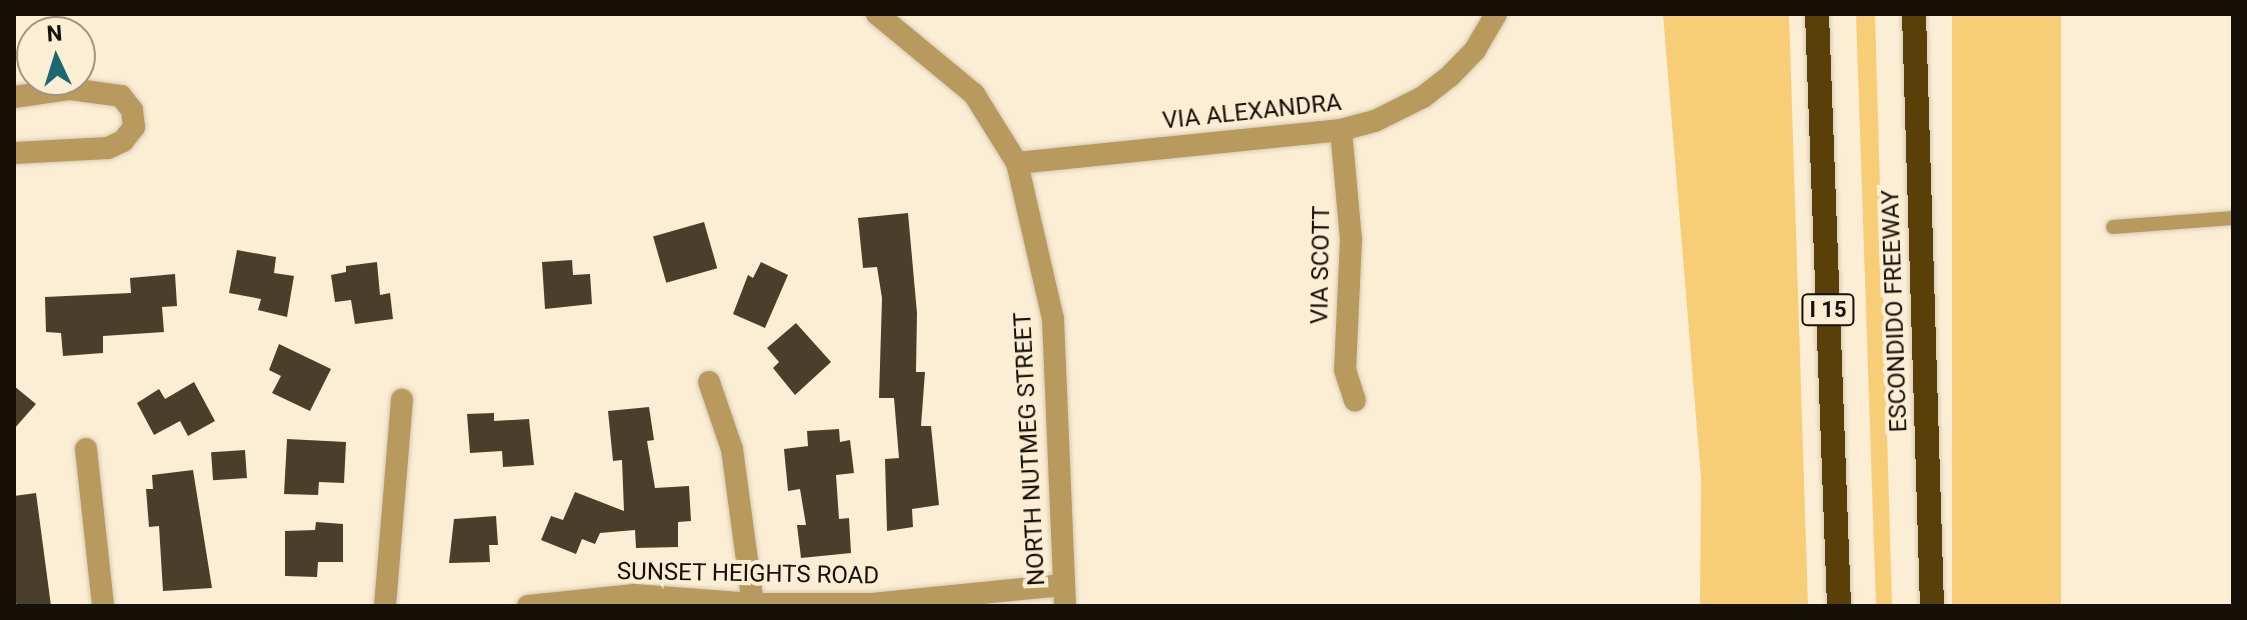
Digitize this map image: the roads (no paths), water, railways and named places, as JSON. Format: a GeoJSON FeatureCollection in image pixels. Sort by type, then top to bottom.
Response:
{"type":"FeatureCollection","features":[{"type":"Feature","properties":{"kind":"highway","name":"I 15"},"geometry":{"type":"LineString","coordinates":[[1817,14],[1839,606]]}},
{"type":"Feature","properties":{"kind":"highway","name":"ESCONDIDO FREEWAY"},"geometry":{"type":"LineString","coordinates":[[1914,14],[1932,606]]}},
{"type":"Feature","properties":{"kind":"highway"},"geometry":{"type":"LineString","coordinates":[[1929,488],[1950,606]]}},
{"type":"Feature","properties":{"kind":"street","name":"NORTH NUTMEG STREET"},"geometry":{"type":"LineString","coordinates":[[877,14],[938,71],[974,94],[1017,163],[1053,319],[1064,596]]}},
{"type":"Feature","properties":{"kind":"street","name":"VIA ALEXANDRA"},"geometry":{"type":"LineString","coordinates":[[1017,163],[1341,130],[1375,121],[1423,97],[1475,50],[1496,14]]}},
{"type":"Feature","properties":{"kind":"street"},"geometry":{"type":"LineString","coordinates":[[14,97],[70,89],[121,96],[132,110],[134,127],[123,141],[108,148],[14,153]]}},
{"type":"Feature","properties":{"kind":"street","name":"VIA SCOTT"},"geometry":{"type":"LineString","coordinates":[[1341,130],[1351,239],[1345,370],[1355,400]]}},
{"type":"Feature","properties":{"kind":"street"},"geometry":{"type":"LineString","coordinates":[[709,382],[732,449],[753,604]]}},
{"type":"Feature","properties":{"kind":"street"},"geometry":{"type":"LineString","coordinates":[[385,606],[402,400]]}},
{"type":"Feature","properties":{"kind":"street"},"geometry":{"type":"LineString","coordinates":[[86,449],[103,606]]}},
{"type":"Feature","properties":{"kind":"street","name":"SUNSET HEIGHTS ROAD"},"geometry":{"type":"LineString","coordinates":[[528,606],[634,595],[753,604],[872,605],[1064,596]]}},
{"type":"Feature","properties":{"kind":"lane"},"geometry":{"type":"LineString","coordinates":[[2113,227],[2233,218]]}}]}
